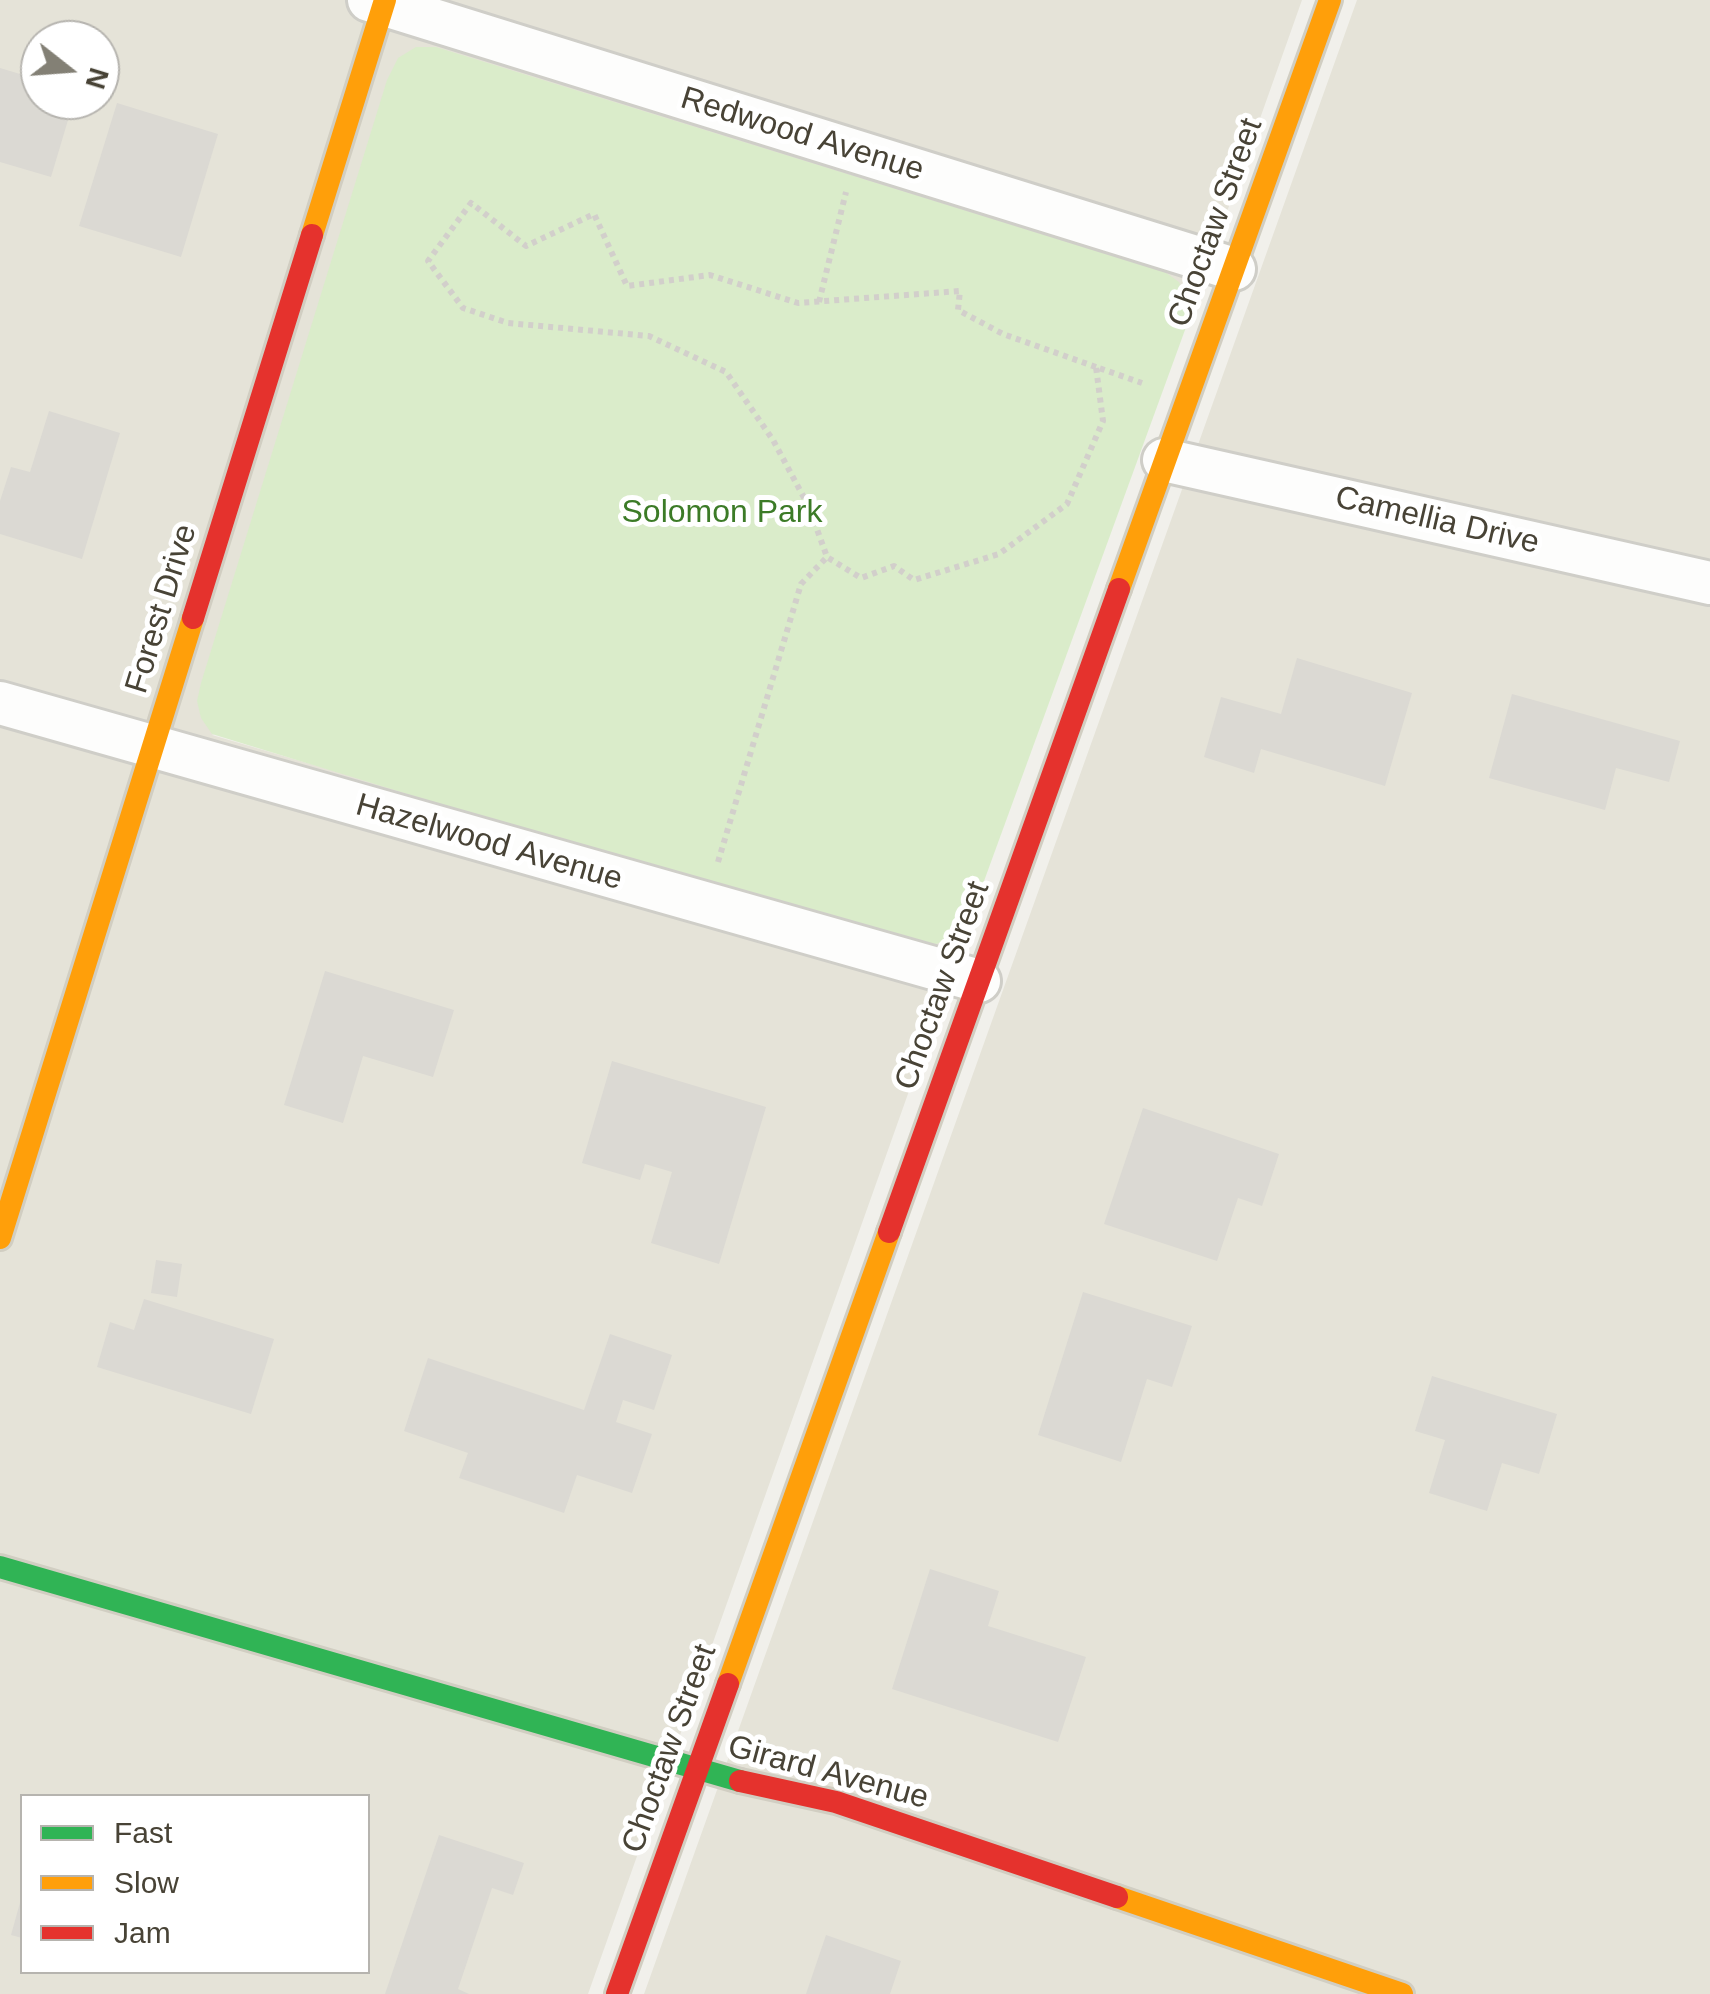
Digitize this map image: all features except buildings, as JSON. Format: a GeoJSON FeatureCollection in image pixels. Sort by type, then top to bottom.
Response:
{"type":"FeatureCollection","features":[{"type":"Feature","properties":{"kind":"street","name":"Choctaw Street"},"geometry":{"type":"LineString","coordinates":[[617,1994],[1330,0]]}},
{"type":"Feature","properties":{"kind":"street","name":"Redwood Avenue"},"geometry":{"type":"LineString","coordinates":[[380,2],[1234,270]]}},
{"type":"Feature","properties":{"kind":"street","name":"Forest Drive"},"geometry":{"type":"LineString","coordinates":[[0,1238],[380,2]]}},
{"type":"Feature","properties":{"kind":"street","name":"Camellia Drive"},"geometry":{"type":"LineString","coordinates":[[1164,460],[1710,582]]}},
{"type":"Feature","properties":{"kind":"street","name":"Hazelwood Avenue"},"geometry":{"type":"LineString","coordinates":[[0,703],[979,981]]}},
{"type":"Feature","properties":{"kind":"street","name":"Girard Avenue"},"geometry":{"type":"LineString","coordinates":[[0,1567],[696,1770],[836,1802],[1402,1994]]}},
{"type":"Feature","properties":{"kind":"path"},"geometry":{"type":"LineString","coordinates":[[819,302],[834,227],[848,186]]}},
{"type":"Feature","properties":{"kind":"path"},"geometry":{"type":"LineString","coordinates":[[1096,367],[1102,422],[1066,504],[999,554],[914,580],[894,566],[861,578],[828,557],[809,508],[773,440],[726,372],[649,336],[508,323],[463,308],[428,261],[471,203],[526,246],[594,214],[628,286],[710,275],[798,303],[960,291],[958,310],[1003,334],[1153,387]]}},
{"type":"Feature","properties":{"kind":"path"},"geometry":{"type":"LineString","coordinates":[[718,862],[801,584],[828,557]]}},
{"type":"Feature","properties":{"kind":"path"},"geometry":{"type":"LineString","coordinates":[[699,860],[734,869]]}},
{"type":"Feature","properties":{"kind":"shaded area"},"geometry":{"type":"Polygon","coordinates":[[[0,0],[1302,0],[1189,319],[212,735],[915,941],[936,943],[952,938],[968,925],[588,1994],[0,1994],[0,0]]]}},
{"type":"Feature","properties":{"kind":"shaded area"},"geometry":{"type":"Polygon","coordinates":[[[1357,0],[1710,0],[1710,1994],[644,1994],[1357,0]]]}},
{"type":"Feature","properties":{"kind":"green space","name":"Solomon Park"},"geometry":{"type":"Polygon","coordinates":[[[416,47],[436,47],[1165,272],[1179,282],[1188,303],[1189,319],[968,925],[952,938],[936,944],[915,941],[629,862],[212,734],[201,718],[197,701],[201,683],[387,80],[398,58],[416,47]]]}},
{"type":"Feature","properties":{"kind":"traffic: fast"},"geometry":{"type":"LineString","coordinates":[[0,1567],[740,1781]]}},
{"type":"Feature","properties":{"kind":"traffic: slow"},"geometry":{"type":"LineString","coordinates":[[312,235],[385,0]]}},
{"type":"Feature","properties":{"kind":"traffic: slow"},"geometry":{"type":"LineString","coordinates":[[1119,589],[1330,0]]}},
{"type":"Feature","properties":{"kind":"traffic: slow"},"geometry":{"type":"LineString","coordinates":[[0,1238],[193,618]]}},
{"type":"Feature","properties":{"kind":"traffic: slow"},"geometry":{"type":"LineString","coordinates":[[728,1684],[889,1232]]}},
{"type":"Feature","properties":{"kind":"traffic: slow"},"geometry":{"type":"LineString","coordinates":[[1117,1897],[1402,1994]]}},
{"type":"Feature","properties":{"kind":"traffic: jam"},"geometry":{"type":"LineString","coordinates":[[193,618],[312,235]]}},
{"type":"Feature","properties":{"kind":"traffic: jam"},"geometry":{"type":"LineString","coordinates":[[889,1232],[1119,589]]}},
{"type":"Feature","properties":{"kind":"traffic: jam"},"geometry":{"type":"LineString","coordinates":[[617,1994],[728,1684]]}},
{"type":"Feature","properties":{"kind":"traffic: jam"},"geometry":{"type":"LineString","coordinates":[[740,1781],[836,1802],[1117,1897]]}}]}
